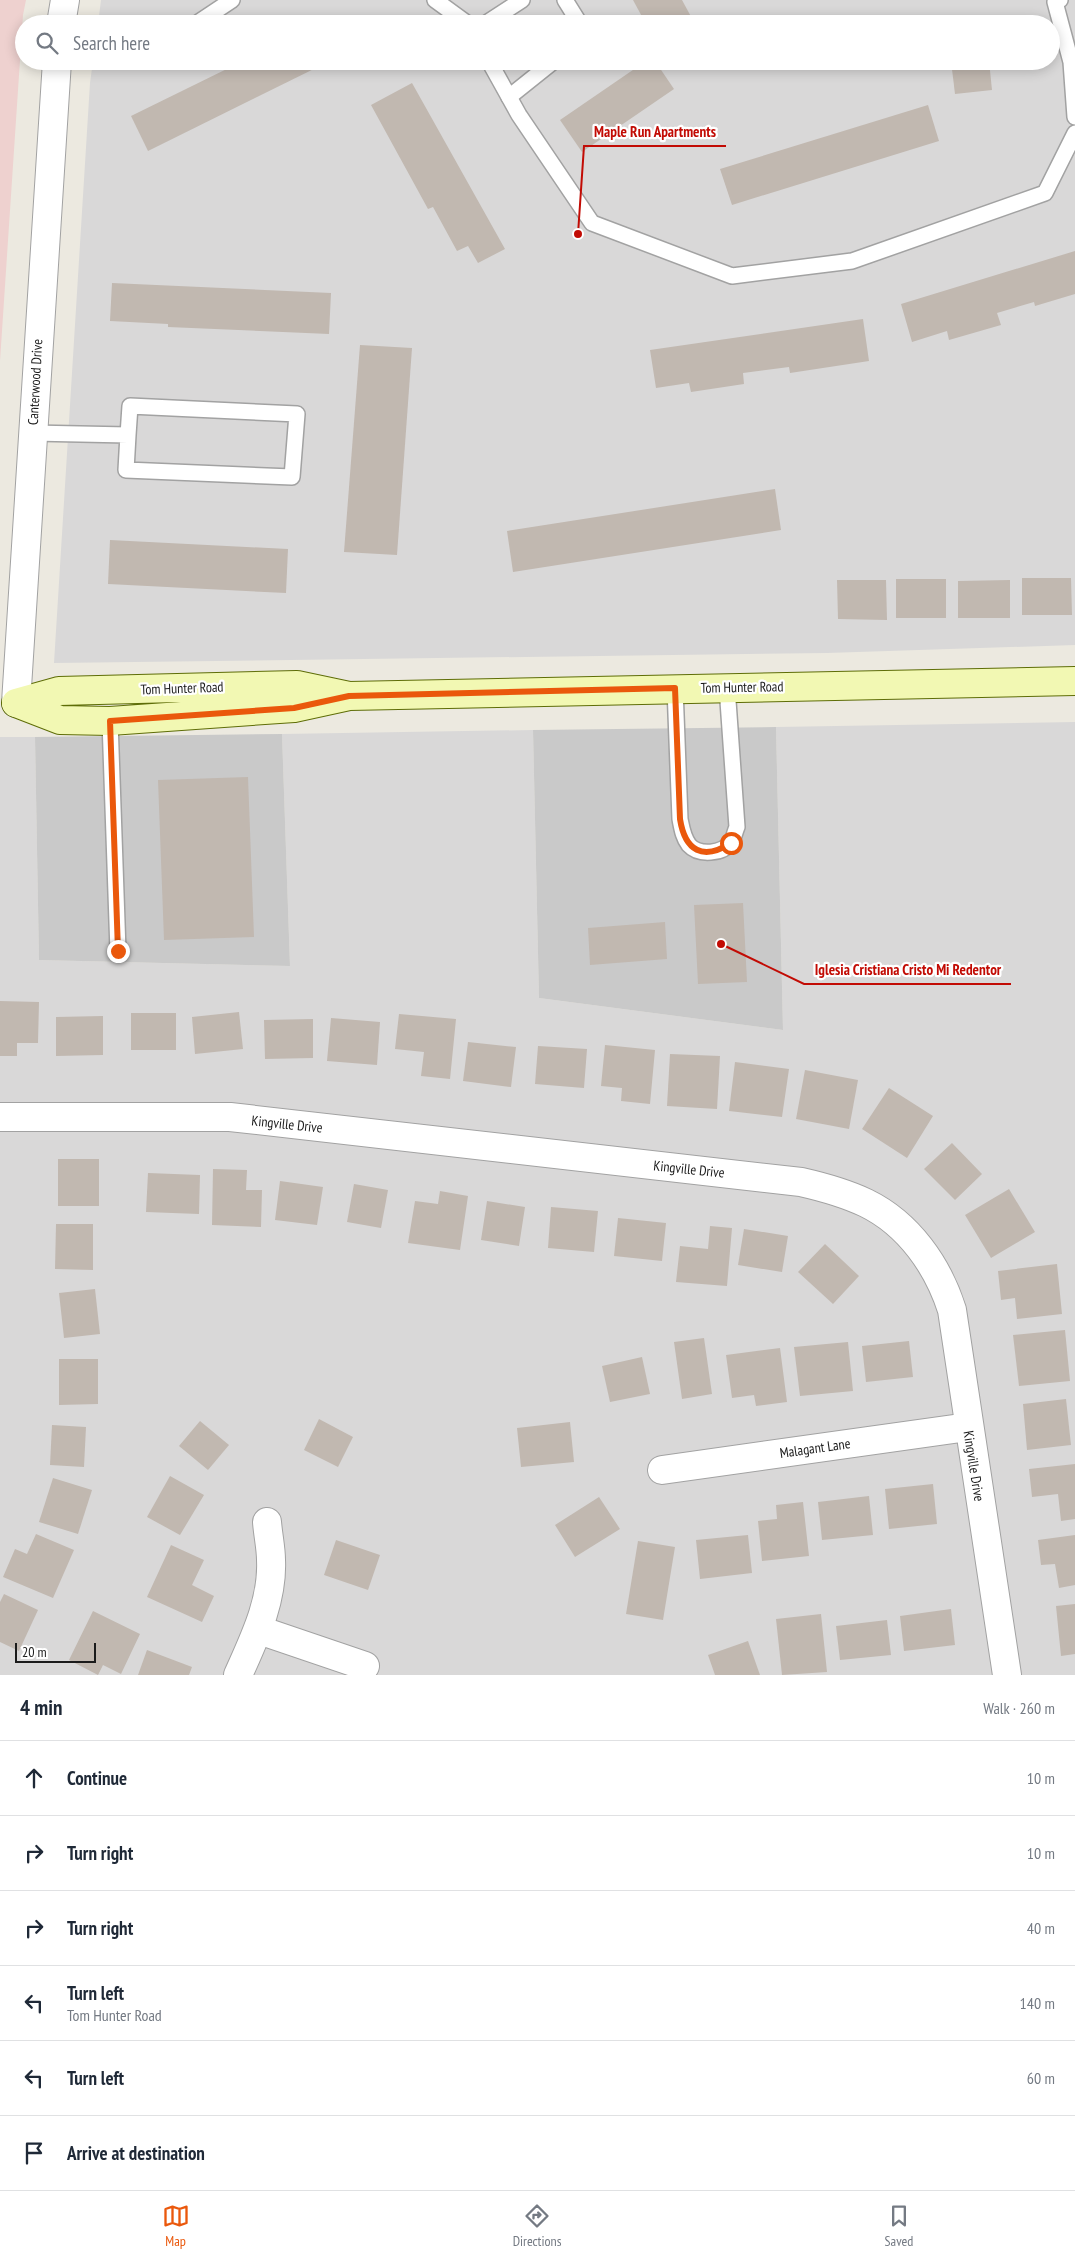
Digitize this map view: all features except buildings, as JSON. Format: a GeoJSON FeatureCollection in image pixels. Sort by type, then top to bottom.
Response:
{"type":"FeatureCollection","features":[{"type":"Feature","properties":{"kind":"street"},"geometry":{"type":"LineString","coordinates":[[62,15],[65,0]]}},
{"type":"Feature","properties":{"kind":"street","name":"Canterwood Drive"},"geometry":{"type":"LineString","coordinates":[[8,703],[32,433],[56,70]]}},
{"type":"Feature","properties":{"kind":"street","name":"Tom Hunter Road"},"geometry":{"type":"LineString","coordinates":[[8,703],[60,720],[110,721],[294,708],[349,696],[1075,681]]}},
{"type":"Feature","properties":{"kind":"street","name":"Tom Hunter Road"},"geometry":{"type":"LineString","coordinates":[[8,703],[59,691],[297,685],[349,696]]}},
{"type":"Feature","properties":{"kind":"street","name":"Kingville Drive"},"geometry":{"type":"LineString","coordinates":[[0,1117],[230,1117],[801,1182],[840,1192],[867,1203],[890,1218],[927,1256],[943,1284],[957,1335],[968,1427],[1007,1675]]}},
{"type":"Feature","properties":{"kind":"street","name":"Malagant Lane"},"geometry":{"type":"LineString","coordinates":[[662,1470],[968,1427]]}},
{"type":"Feature","properties":{"kind":"street"},"geometry":{"type":"LineString","coordinates":[[238,1675],[259,1630],[270,1585],[271,1561],[266,1522]]}},
{"type":"Feature","properties":{"kind":"street"},"geometry":{"type":"LineString","coordinates":[[259,1630],[365,1666]]}},
{"type":"Feature","properties":{"kind":"lane"},"geometry":{"type":"LineString","coordinates":[[210,15],[232,0]]}},
{"type":"Feature","properties":{"kind":"lane"},"geometry":{"type":"LineString","coordinates":[[435,0],[456,15]]}},
{"type":"Feature","properties":{"kind":"lane"},"geometry":{"type":"LineString","coordinates":[[499,15],[522,0]]}},
{"type":"Feature","properties":{"kind":"lane"},"geometry":{"type":"LineString","coordinates":[[565,0],[574,15]]}},
{"type":"Feature","properties":{"kind":"lane"},"geometry":{"type":"LineString","coordinates":[[1056,1],[1060,15]]}},
{"type":"Feature","properties":{"kind":"lane"},"geometry":{"type":"LineString","coordinates":[[1060,15],[1073,61],[1075,117]]}},
{"type":"Feature","properties":{"kind":"lane"},"geometry":{"type":"LineString","coordinates":[[494,70],[519,116],[592,223],[732,276],[852,261],[1045,193],[1075,133]]}},
{"type":"Feature","properties":{"kind":"lane"},"geometry":{"type":"LineString","coordinates":[[509,97],[543,70]]}},
{"type":"Feature","properties":{"kind":"lane"},"geometry":{"type":"LineString","coordinates":[[130,406],[296,414],[292,476],[126,470],[128,435],[130,406]]}},
{"type":"Feature","properties":{"kind":"lane"},"geometry":{"type":"LineString","coordinates":[[32,433],[128,435]]}},
{"type":"Feature","properties":{"kind":"lane"},"geometry":{"type":"LineString","coordinates":[[675,688],[682,835],[690,846],[703,852],[718,851],[731,843],[737,827],[727,687]]}},
{"type":"Feature","properties":{"kind":"lane"},"geometry":{"type":"LineString","coordinates":[[110,721],[118,951]]}},
{"type":"Feature","properties":{"kind":"shaded area"},"geometry":{"type":"Polygon","coordinates":[[[0,0],[26,0],[23,15],[15,15],[15,70],[19,70],[0,361],[0,0]]]}},
{"type":"Feature","properties":{"kind":"shaded area"},"geometry":{"type":"Polygon","coordinates":[[[101,0],[1075,0],[1075,645],[827,653],[54,663],[92,70],[1060,70],[1060,15],[99,15],[101,0]]]}},
{"type":"Feature","properties":{"kind":"shaded area"},"geometry":{"type":"Polygon","coordinates":[[[1075,722],[1075,1675],[0,1675],[0,737],[35,737],[39,960],[290,966],[282,734],[533,730],[539,998],[783,1030],[776,727],[1075,722]]]}},
{"type":"Feature","properties":{"kind":"shaded area"},"geometry":{"type":"Polygon","coordinates":[[[776,727],[783,1030],[539,998],[533,730],[776,727]]]}},
{"type":"Feature","properties":{"kind":"shaded area"},"geometry":{"type":"Polygon","coordinates":[[[282,734],[290,966],[39,960],[35,737],[282,734]]]}},
{"type":"Feature","properties":{"kind":"place","name":"Maple Run Apartments"},"geometry":{"type":"Point","coordinates":[578,234]}},
{"type":"Feature","properties":{"kind":"place","name":"Iglesia Cristiana Cristo Mi Redentor"},"geometry":{"type":"Point","coordinates":[721,944]}},
{"type":"Feature","properties":{"kind":"route"},"geometry":{"type":"LineString","coordinates":[[118,951],[110,721],[294,708],[349,696],[675,688],[682,835],[690,846],[703,852],[718,851],[731,843]]}}]}
